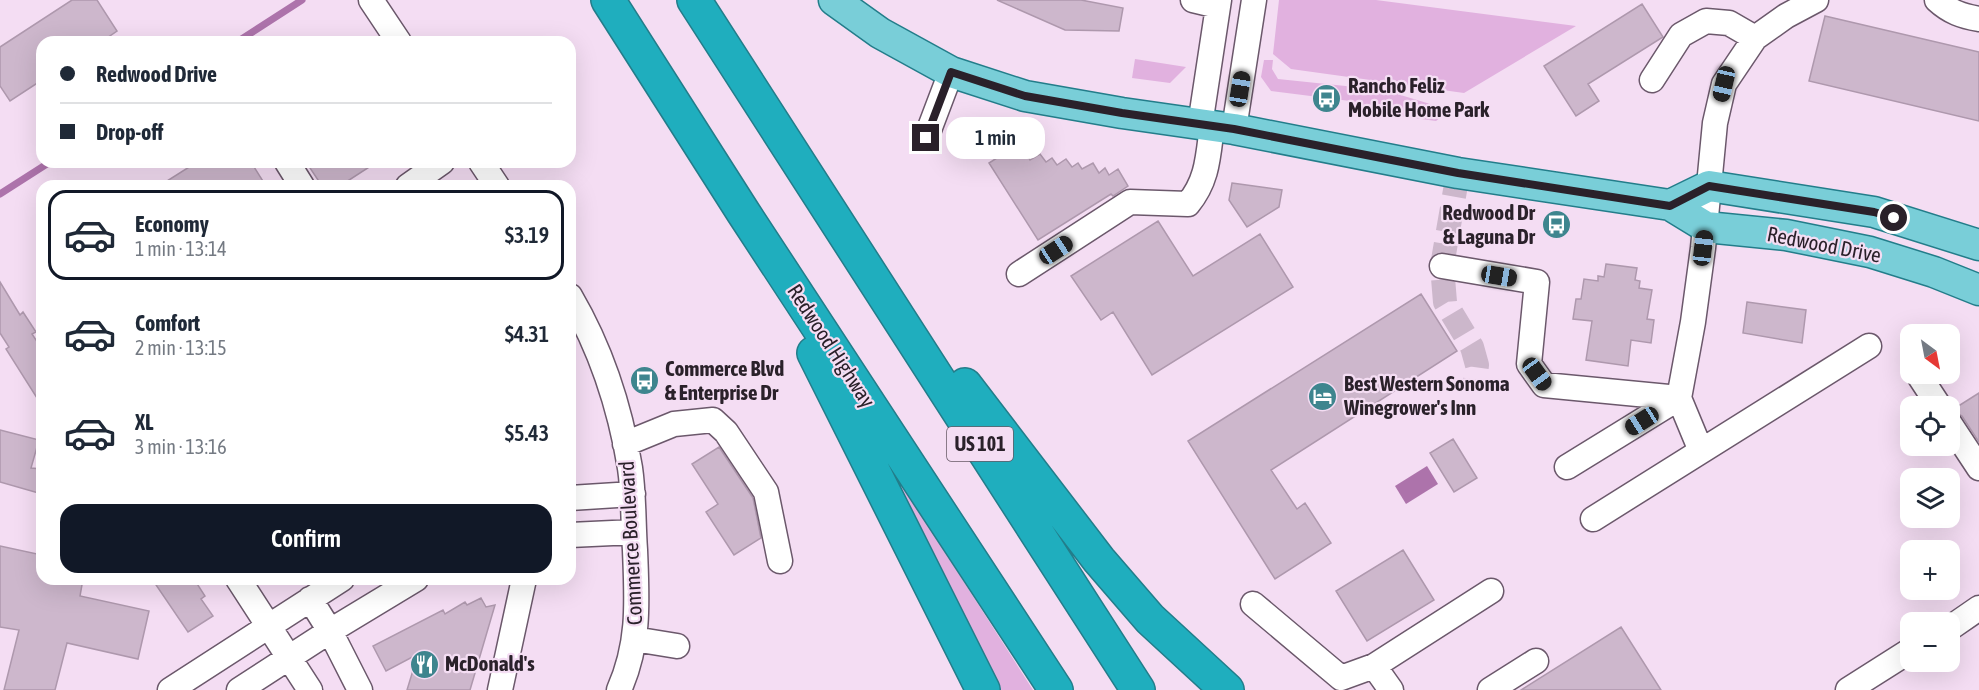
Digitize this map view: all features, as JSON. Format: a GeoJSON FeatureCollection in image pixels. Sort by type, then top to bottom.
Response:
{"type":"FeatureCollection","features":[{"type":"Feature","properties":{"kind":"highway","name":"US 101"},"geometry":{"type":"LineString","coordinates":[[694,0],[1137,690]]}},
{"type":"Feature","properties":{"kind":"highway","name":"Redwood Highway"},"geometry":{"type":"LineString","coordinates":[[613,7],[743,212],[1056,690]]}},
{"type":"Feature","properties":{"kind":"highway"},"geometry":{"type":"LineString","coordinates":[[822,198],[1099,560],[1150,619],[1227,690]]}},
{"type":"Feature","properties":{"kind":"highway"},"geometry":{"type":"LineString","coordinates":[[743,212],[983,690]]}},
{"type":"Feature","properties":{"kind":"main road","name":"Redwood Drive"},"geometry":{"type":"LineString","coordinates":[[834,0],[880,33],[951,72],[1025,96],[1215,127],[1458,173],[1670,206],[1706,227],[1786,235],[1870,252],[1934,272],[1979,290]]}},
{"type":"Feature","properties":{"kind":"main road","name":"Redwood Drive"},"geometry":{"type":"LineString","coordinates":[[1709,186],[1874,212],[1979,245]]}},
{"type":"Feature","properties":{"kind":"main road"},"geometry":{"type":"LineString","coordinates":[[1670,206],[1709,186]]}},
{"type":"Feature","properties":{"kind":"street"},"geometry":{"type":"LineString","coordinates":[[371,0],[395,36]]}},
{"type":"Feature","properties":{"kind":"street"},"geometry":{"type":"LineString","coordinates":[[1193,0],[1218,3],[1215,127]]}},
{"type":"Feature","properties":{"kind":"street"},"geometry":{"type":"LineString","coordinates":[[1019,274],[1130,202],[1188,204],[1199,191],[1205,174],[1215,127],[1254,0]]}},
{"type":"Feature","properties":{"kind":"street"},"geometry":{"type":"LineString","coordinates":[[1701,451],[1679,398],[1693,322],[1706,227],[1715,123],[1724,84],[1755,38],[1786,16],[1816,0]]}},
{"type":"Feature","properties":{"kind":"street"},"geometry":{"type":"LineString","coordinates":[[1937,0],[1955,13],[1979,19]]}},
{"type":"Feature","properties":{"kind":"street"},"geometry":{"type":"LineString","coordinates":[[1652,80],[1681,35],[1706,21],[1729,23],[1755,38]]}},
{"type":"Feature","properties":{"kind":"street"},"geometry":{"type":"LineString","coordinates":[[926,138],[951,72]]}},
{"type":"Feature","properties":{"kind":"street"},"geometry":{"type":"LineString","coordinates":[[416,180],[434,168]]}},
{"type":"Feature","properties":{"kind":"street"},"geometry":{"type":"LineString","coordinates":[[1442,267],[1537,282],[1529,364],[1544,385],[1679,398]]}},
{"type":"Feature","properties":{"kind":"street","name":"Commerce Boulevard"},"geometry":{"type":"LineString","coordinates":[[576,308],[589,329],[619,414],[633,494],[638,611],[627,673],[620,690]]}},
{"type":"Feature","properties":{"kind":"street"},"geometry":{"type":"LineString","coordinates":[[1593,519],[1869,346]]}},
{"type":"Feature","properties":{"kind":"street"},"geometry":{"type":"LineString","coordinates":[[1567,467],[1679,398]]}},
{"type":"Feature","properties":{"kind":"street"},"geometry":{"type":"LineString","coordinates":[[625,444],[674,424],[713,420],[726,432],[766,492],[780,561]]}},
{"type":"Feature","properties":{"kind":"street"},"geometry":{"type":"LineString","coordinates":[[1960,439],[1979,468]]}},
{"type":"Feature","properties":{"kind":"street"},"geometry":{"type":"LineString","coordinates":[[576,498],[633,494]]}},
{"type":"Feature","properties":{"kind":"street"},"geometry":{"type":"LineString","coordinates":[[576,535],[634,532]]}},
{"type":"Feature","properties":{"kind":"street"},"geometry":{"type":"LineString","coordinates":[[242,585],[310,690]]}},
{"type":"Feature","properties":{"kind":"street"},"geometry":{"type":"LineString","coordinates":[[170,690],[331,585]]}},
{"type":"Feature","properties":{"kind":"street"},"geometry":{"type":"LineString","coordinates":[[239,690],[406,585]]}},
{"type":"Feature","properties":{"kind":"street"},"geometry":{"type":"LineString","coordinates":[[500,690],[524,585]]}},
{"type":"Feature","properties":{"kind":"street"},"geometry":{"type":"LineString","coordinates":[[1253,604],[1341,678],[1374,666],[1491,591]]}},
{"type":"Feature","properties":{"kind":"street"},"geometry":{"type":"LineString","coordinates":[[310,599],[330,631],[360,690]]}},
{"type":"Feature","properties":{"kind":"street"},"geometry":{"type":"LineString","coordinates":[[1960,620],[1979,608]]}},
{"type":"Feature","properties":{"kind":"street"},"geometry":{"type":"LineString","coordinates":[[634,639],[677,646]]}},
{"type":"Feature","properties":{"kind":"street"},"geometry":{"type":"LineString","coordinates":[[1848,690],[1900,657]]}},
{"type":"Feature","properties":{"kind":"street"},"geometry":{"type":"LineString","coordinates":[[1490,690],[1536,661]]}},
{"type":"Feature","properties":{"kind":"street"},"geometry":{"type":"LineString","coordinates":[[1374,666],[1391,690]]}},
{"type":"Feature","properties":{"kind":"shaded area"},"geometry":{"type":"Polygon","coordinates":[[[1279,0],[1376,0],[1576,26],[1464,93],[1291,69],[1273,54],[1279,0]]]}},
{"type":"Feature","properties":{"kind":"shaded area"},"geometry":{"type":"Polygon","coordinates":[[[1135,59],[1186,67],[1170,83],[1132,78],[1135,59]]]}},
{"type":"Feature","properties":{"kind":"shaded area"},"geometry":{"type":"Polygon","coordinates":[[[1264,60],[1273,60],[1272,69],[1278,79],[1384,90],[1450,110],[1436,121],[1377,113],[1358,102],[1271,91],[1261,77],[1264,60]]]}},
{"type":"Feature","properties":{"kind":"shaded area"},"geometry":{"type":"Polygon","coordinates":[[[1427,466],[1438,484],[1406,504],[1395,486],[1427,466]]]}},
{"type":"Feature","properties":{"kind":"shaded area"},"geometry":{"type":"Polygon","coordinates":[[[902,485],[1033,690],[1000,690],[896,490],[902,485]]]}},
{"type":"Feature","properties":{"kind":"building"},"geometry":{"type":"Polygon","coordinates":[[[72,0],[97,0],[117,31],[110,36],[36,36],[36,84],[10,101],[0,86],[0,47],[72,0]]]}},
{"type":"Feature","properties":{"kind":"building"},"geometry":{"type":"Polygon","coordinates":[[[997,0],[1081,0],[1123,8],[1119,31],[1065,30],[997,0]]]}},
{"type":"Feature","properties":{"kind":"building"},"geometry":{"type":"Polygon","coordinates":[[[1642,4],[1663,37],[1588,84],[1599,101],[1576,116],[1544,66],[1642,4]]]}},
{"type":"Feature","properties":{"kind":"building"},"geometry":{"type":"Polygon","coordinates":[[[1825,16],[1979,52],[1979,121],[1809,81],[1825,16]]]}},
{"type":"Feature","properties":{"kind":"building"},"geometry":{"type":"Polygon","coordinates":[[[1011,149],[1017,158],[1026,153],[1030,160],[1040,154],[1046,162],[1052,158],[1057,165],[1066,159],[1072,167],[1078,163],[1082,169],[1093,163],[1099,173],[1105,168],[1109,175],[1118,169],[1128,186],[1113,196],[1111,194],[1038,240],[989,163],[1011,149]]]}},
{"type":"Feature","properties":{"kind":"building"},"geometry":{"type":"Polygon","coordinates":[[[188,168],[255,168],[262,180],[168,180],[188,168]]]}},
{"type":"Feature","properties":{"kind":"building"},"geometry":{"type":"Polygon","coordinates":[[[310,168],[368,168],[349,180],[318,180],[310,168]]]}},
{"type":"Feature","properties":{"kind":"building"},"geometry":{"type":"Polygon","coordinates":[[[1232,183],[1282,190],[1279,207],[1247,227],[1229,200],[1232,183]]]}},
{"type":"Feature","properties":{"kind":"building"},"geometry":{"type":"Polygon","coordinates":[[[1158,221],[1193,276],[1260,234],[1293,287],[1152,375],[1113,312],[1101,320],[1071,276],[1158,221]]]}},
{"type":"Feature","properties":{"kind":"building"},"geometry":{"type":"Polygon","coordinates":[[[1606,264],[1637,268],[1635,280],[1640,281],[1639,288],[1652,290],[1647,319],[1654,320],[1651,343],[1631,340],[1628,366],[1586,360],[1592,321],[1573,319],[1576,299],[1581,299],[1584,279],[1598,281],[1598,276],[1604,277],[1606,264]]]}},
{"type":"Feature","properties":{"kind":"building"},"geometry":{"type":"Polygon","coordinates":[[[0,282],[20,315],[23,312],[36,332],[32,334],[36,340],[36,396],[6,349],[9,347],[0,333],[0,282]]]}},
{"type":"Feature","properties":{"kind":"building","name":"Best Western Sonoma Winegrower's Inn"},"geometry":{"type":"Polygon","coordinates":[[[1421,294],[1457,351],[1271,470],[1297,509],[1305,503],[1331,543],[1275,579],[1188,441],[1421,294]]]}},
{"type":"Feature","properties":{"kind":"building"},"geometry":{"type":"Polygon","coordinates":[[[1747,302],[1806,310],[1802,343],[1743,333],[1747,302]]]}},
{"type":"Feature","properties":{"kind":"building"},"geometry":{"type":"Polygon","coordinates":[[[1979,393],[1979,442],[1960,415],[1960,405],[1979,393]]]}},
{"type":"Feature","properties":{"kind":"building"},"geometry":{"type":"Polygon","coordinates":[[[0,430],[36,439],[36,450],[31,468],[36,468],[36,492],[0,482],[0,430]]]}},
{"type":"Feature","properties":{"kind":"building"},"geometry":{"type":"Polygon","coordinates":[[[1453,439],[1477,478],[1454,492],[1430,453],[1453,439]]]}},
{"type":"Feature","properties":{"kind":"building"},"geometry":{"type":"Polygon","coordinates":[[[719,447],[753,498],[761,538],[734,555],[706,512],[718,504],[692,464],[719,447]]]}},
{"type":"Feature","properties":{"kind":"building"},"geometry":{"type":"Polygon","coordinates":[[[0,546],[36,554],[36,585],[82,585],[80,596],[149,611],[138,659],[67,643],[55,690],[4,690],[19,630],[0,627],[0,546]]]}},
{"type":"Feature","properties":{"kind":"building"},"geometry":{"type":"Polygon","coordinates":[[[1403,550],[1434,600],[1367,641],[1336,591],[1403,550]]]}},
{"type":"Feature","properties":{"kind":"building"},"geometry":{"type":"Polygon","coordinates":[[[156,585],[198,585],[205,596],[201,599],[213,616],[188,632],[156,585]]]}},
{"type":"Feature","properties":{"kind":"building"},"geometry":{"type":"Polygon","coordinates":[[[481,598],[486,607],[495,605],[470,690],[407,690],[418,654],[386,671],[373,646],[443,610],[445,614],[465,602],[467,605],[481,598]]]}},
{"type":"Feature","properties":{"kind":"building"},"geometry":{"type":"Polygon","coordinates":[[[1621,627],[1661,690],[1521,690],[1621,627]]]}},
{"type":"Feature","properties":{"kind":"waterway"},"geometry":{"type":"LineString","coordinates":[[246,36],[302,0]]}},
{"type":"Feature","properties":{"kind":"waterway"},"geometry":{"type":"LineString","coordinates":[[0,194],[41,168]]}},
{"type":"Feature","properties":{"kind":"tunnel"},"geometry":{"type":"LineString","coordinates":[[1458,173],[1442,266],[1445,302],[1472,347],[1477,365],[1475,380]]}},
{"type":"Feature","properties":{"kind":"place","name":"Rancho Feliz Mobile Home Park"},"geometry":{"type":"Point","coordinates":[1327,98]}},
{"type":"Feature","properties":{"kind":"place","name":"Redwood Dr & Laguna Dr"},"geometry":{"type":"Point","coordinates":[1556,225]}},
{"type":"Feature","properties":{"kind":"place","name":"Commerce Blvd & Enterprise Dr"},"geometry":{"type":"Point","coordinates":[644,381]}},
{"type":"Feature","properties":{"kind":"place","name":"Best Western Sonoma Winegrower's Inn"},"geometry":{"type":"Point","coordinates":[1323,396]}},
{"type":"Feature","properties":{"kind":"place","name":"McDonald's"},"geometry":{"type":"Point","coordinates":[424,664]}},
{"type":"Feature","properties":{"kind":"route"},"geometry":{"type":"LineString","coordinates":[[926,138],[951,72],[1025,96],[1234,129],[1458,173],[1670,206],[1709,186],[1799,199],[1874,212],[1894,218]]}}]}
